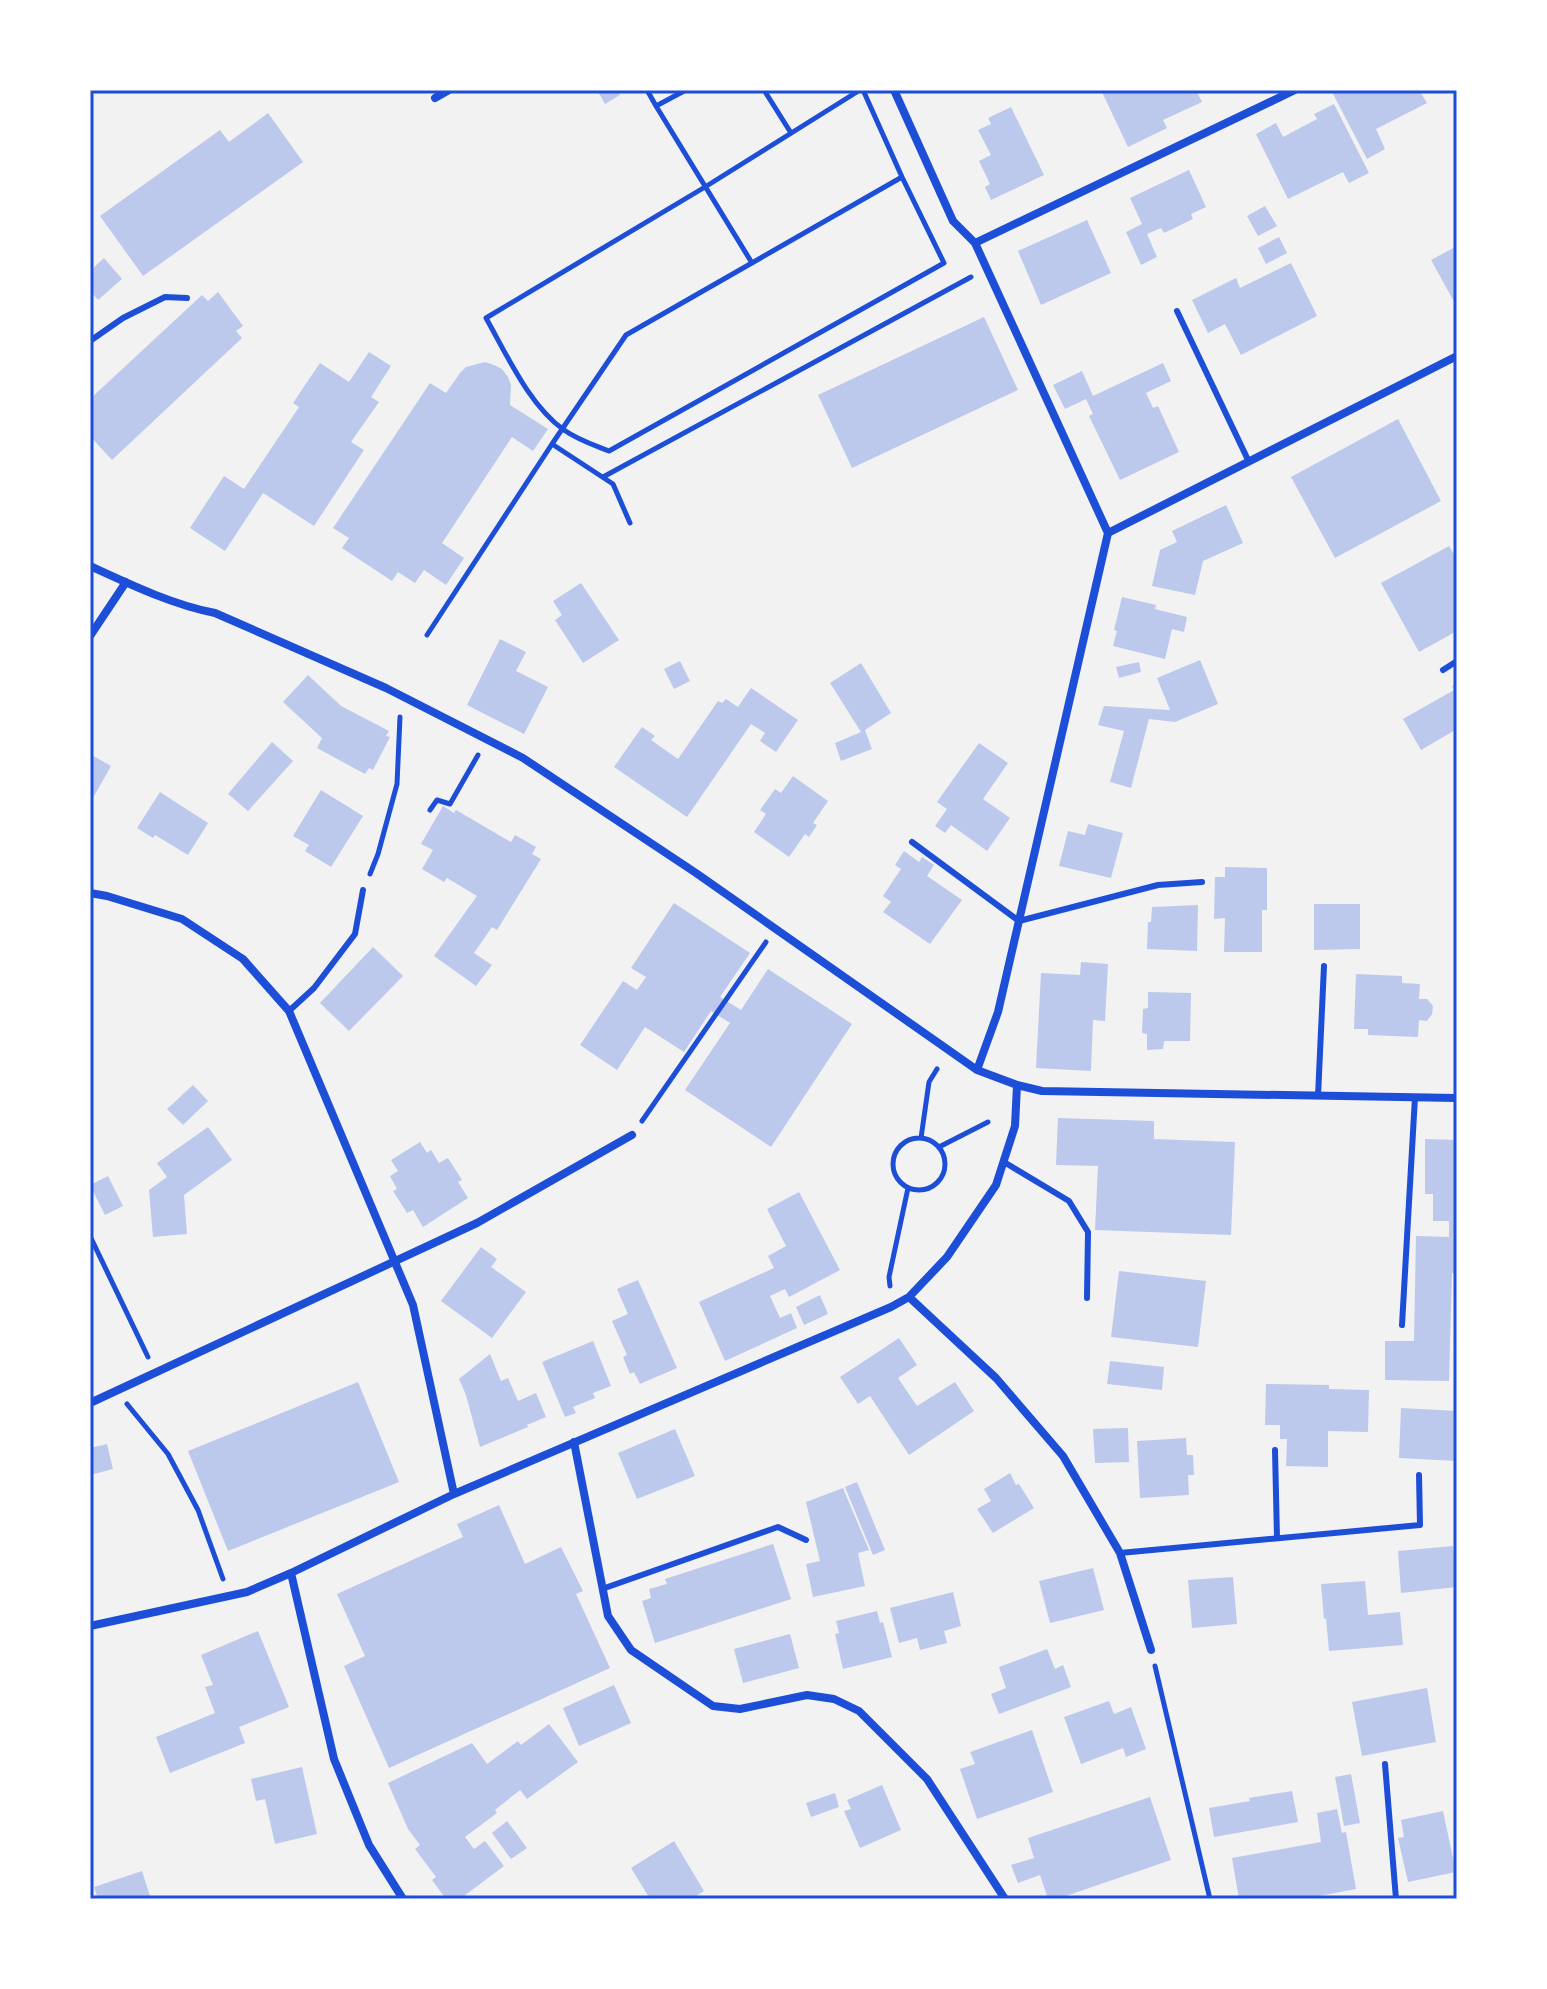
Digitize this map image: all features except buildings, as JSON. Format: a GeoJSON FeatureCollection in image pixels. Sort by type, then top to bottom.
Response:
{"type":"FeatureCollection","features":[{"type":"Feature","properties":{"kind":"street"},"geometry":{"type":"LineString","coordinates":[[435,98],[449,90]]}},
{"type":"Feature","properties":{"kind":"street"},"geometry":{"type":"LineString","coordinates":[[894,90],[953,221],[975,243],[1108,533],[998,1012],[977,1070]]}},
{"type":"Feature","properties":{"kind":"street"},"geometry":{"type":"LineString","coordinates":[[975,243],[1295,90]]}},
{"type":"Feature","properties":{"kind":"street"},"geometry":{"type":"LineString","coordinates":[[1108,533],[1457,356]]}},
{"type":"Feature","properties":{"kind":"street"},"geometry":{"type":"LineString","coordinates":[[90,566],[200,611],[215,613],[386,688],[523,758],[696,873],[977,1070],[1042,1091],[1457,1098]]}},
{"type":"Feature","properties":{"kind":"street"},"geometry":{"type":"LineString","coordinates":[[90,636],[126,582]]}},
{"type":"Feature","properties":{"kind":"street"},"geometry":{"type":"LineString","coordinates":[[90,893],[182,919],[243,959],[289,1011],[413,1305],[454,1494]]}},
{"type":"Feature","properties":{"kind":"street"},"geometry":{"type":"LineString","coordinates":[[90,1626],[247,1592],[454,1494],[909,1297],[947,1257],[996,1185],[1015,1126],[1017,1085]]}},
{"type":"Feature","properties":{"kind":"street"},"geometry":{"type":"LineString","coordinates":[[90,1403],[477,1223],[632,1135]]}},
{"type":"Feature","properties":{"kind":"street"},"geometry":{"type":"LineString","coordinates":[[909,1297],[996,1378],[1063,1456],[1120,1553],[1151,1650]]}},
{"type":"Feature","properties":{"kind":"street"},"geometry":{"type":"LineString","coordinates":[[574,1442],[608,1616],[631,1650],[713,1706],[740,1709],[807,1695],[834,1699],[859,1711],[927,1779],[1005,1899]]}},
{"type":"Feature","properties":{"kind":"street"},"geometry":{"type":"LineString","coordinates":[[291,1573],[334,1759],[369,1845],[403,1899]]}},
{"type":"Feature","properties":{"kind":"lane"},"geometry":{"type":"LineString","coordinates":[[90,341],[123,318],[165,297],[187,298]]}},
{"type":"Feature","properties":{"kind":"lane"},"geometry":{"type":"LineString","coordinates":[[1177,311],[1249,462]]}},
{"type":"Feature","properties":{"kind":"lane"},"geometry":{"type":"LineString","coordinates":[[1443,670],[1457,661]]}},
{"type":"Feature","properties":{"kind":"lane"},"geometry":{"type":"LineString","coordinates":[[912,842],[1019,921],[1158,885],[1202,882]]}},
{"type":"Feature","properties":{"kind":"lane"},"geometry":{"type":"LineString","coordinates":[[289,1011],[314,988],[355,934],[363,890]]}},
{"type":"Feature","properties":{"kind":"lane"},"geometry":{"type":"LineString","coordinates":[[1318,1096],[1324,966]]}},
{"type":"Feature","properties":{"kind":"lane"},"geometry":{"type":"LineString","coordinates":[[1402,1325],[1415,1097]]}},
{"type":"Feature","properties":{"kind":"lane"},"geometry":{"type":"LineString","coordinates":[[1004,1162],[1069,1201],[1088,1232],[1087,1298]]}},
{"type":"Feature","properties":{"kind":"lane"},"geometry":{"type":"LineString","coordinates":[[1275,1450],[1277,1538]]}},
{"type":"Feature","properties":{"kind":"lane"},"geometry":{"type":"LineString","coordinates":[[1120,1553],[1420,1525],[1419,1475]]}},
{"type":"Feature","properties":{"kind":"lane"},"geometry":{"type":"LineString","coordinates":[[602,1589],[778,1527],[806,1540]]}},
{"type":"Feature","properties":{"kind":"lane"},"geometry":{"type":"LineString","coordinates":[[1385,1764],[1396,1899]]}},
{"type":"Feature","properties":{"kind":"path"},"geometry":{"type":"LineString","coordinates":[[647,90],[752,263]]}},
{"type":"Feature","properties":{"kind":"path"},"geometry":{"type":"LineString","coordinates":[[656,106],[686,90]]}},
{"type":"Feature","properties":{"kind":"path"},"geometry":{"type":"LineString","coordinates":[[764,90],[791,133]]}},
{"type":"Feature","properties":{"kind":"path"},"geometry":{"type":"LineString","coordinates":[[862,90],[944,263],[609,451],[583,441],[562,428],[532,398],[486,318],[791,133],[862,90]]}},
{"type":"Feature","properties":{"kind":"path"},"geometry":{"type":"LineString","coordinates":[[427,635],[626,335],[902,177]]}},
{"type":"Feature","properties":{"kind":"path"},"geometry":{"type":"LineString","coordinates":[[603,477],[986,268]]}},
{"type":"Feature","properties":{"kind":"path"},"geometry":{"type":"LineString","coordinates":[[552,444],[613,484],[630,523]]}},
{"type":"Feature","properties":{"kind":"path"},"geometry":{"type":"LineString","coordinates":[[363,890],[378,854],[397,784],[400,717]]}},
{"type":"Feature","properties":{"kind":"path"},"geometry":{"type":"LineString","coordinates":[[430,810],[437,800],[450,804],[478,755]]}},
{"type":"Feature","properties":{"kind":"path"},"geometry":{"type":"LineString","coordinates":[[632,1135],[775,929]]}},
{"type":"Feature","properties":{"kind":"path"},"geometry":{"type":"LineString","coordinates":[[921,1138],[929,1082],[937,1069]]}},
{"type":"Feature","properties":{"kind":"path"},"geometry":{"type":"LineString","coordinates":[[939,1147],[988,1122]]}},
{"type":"Feature","properties":{"kind":"path"},"geometry":{"type":"LineString","coordinates":[[921,1138],[939,1147],[945,1166],[935,1184],[917,1190],[900,1183],[892,1165],[901,1145],[910,1139],[921,1138]]}},
{"type":"Feature","properties":{"kind":"path"},"geometry":{"type":"LineString","coordinates":[[891,1307],[889,1277],[908,1188]]}},
{"type":"Feature","properties":{"kind":"path"},"geometry":{"type":"LineString","coordinates":[[90,1236],[155,1373]]}},
{"type":"Feature","properties":{"kind":"path"},"geometry":{"type":"LineString","coordinates":[[116,1391],[168,1454],[198,1510],[223,1579]]}},
{"type":"Feature","properties":{"kind":"path"},"geometry":{"type":"LineString","coordinates":[[1151,1650],[1210,1899]]}}]}
